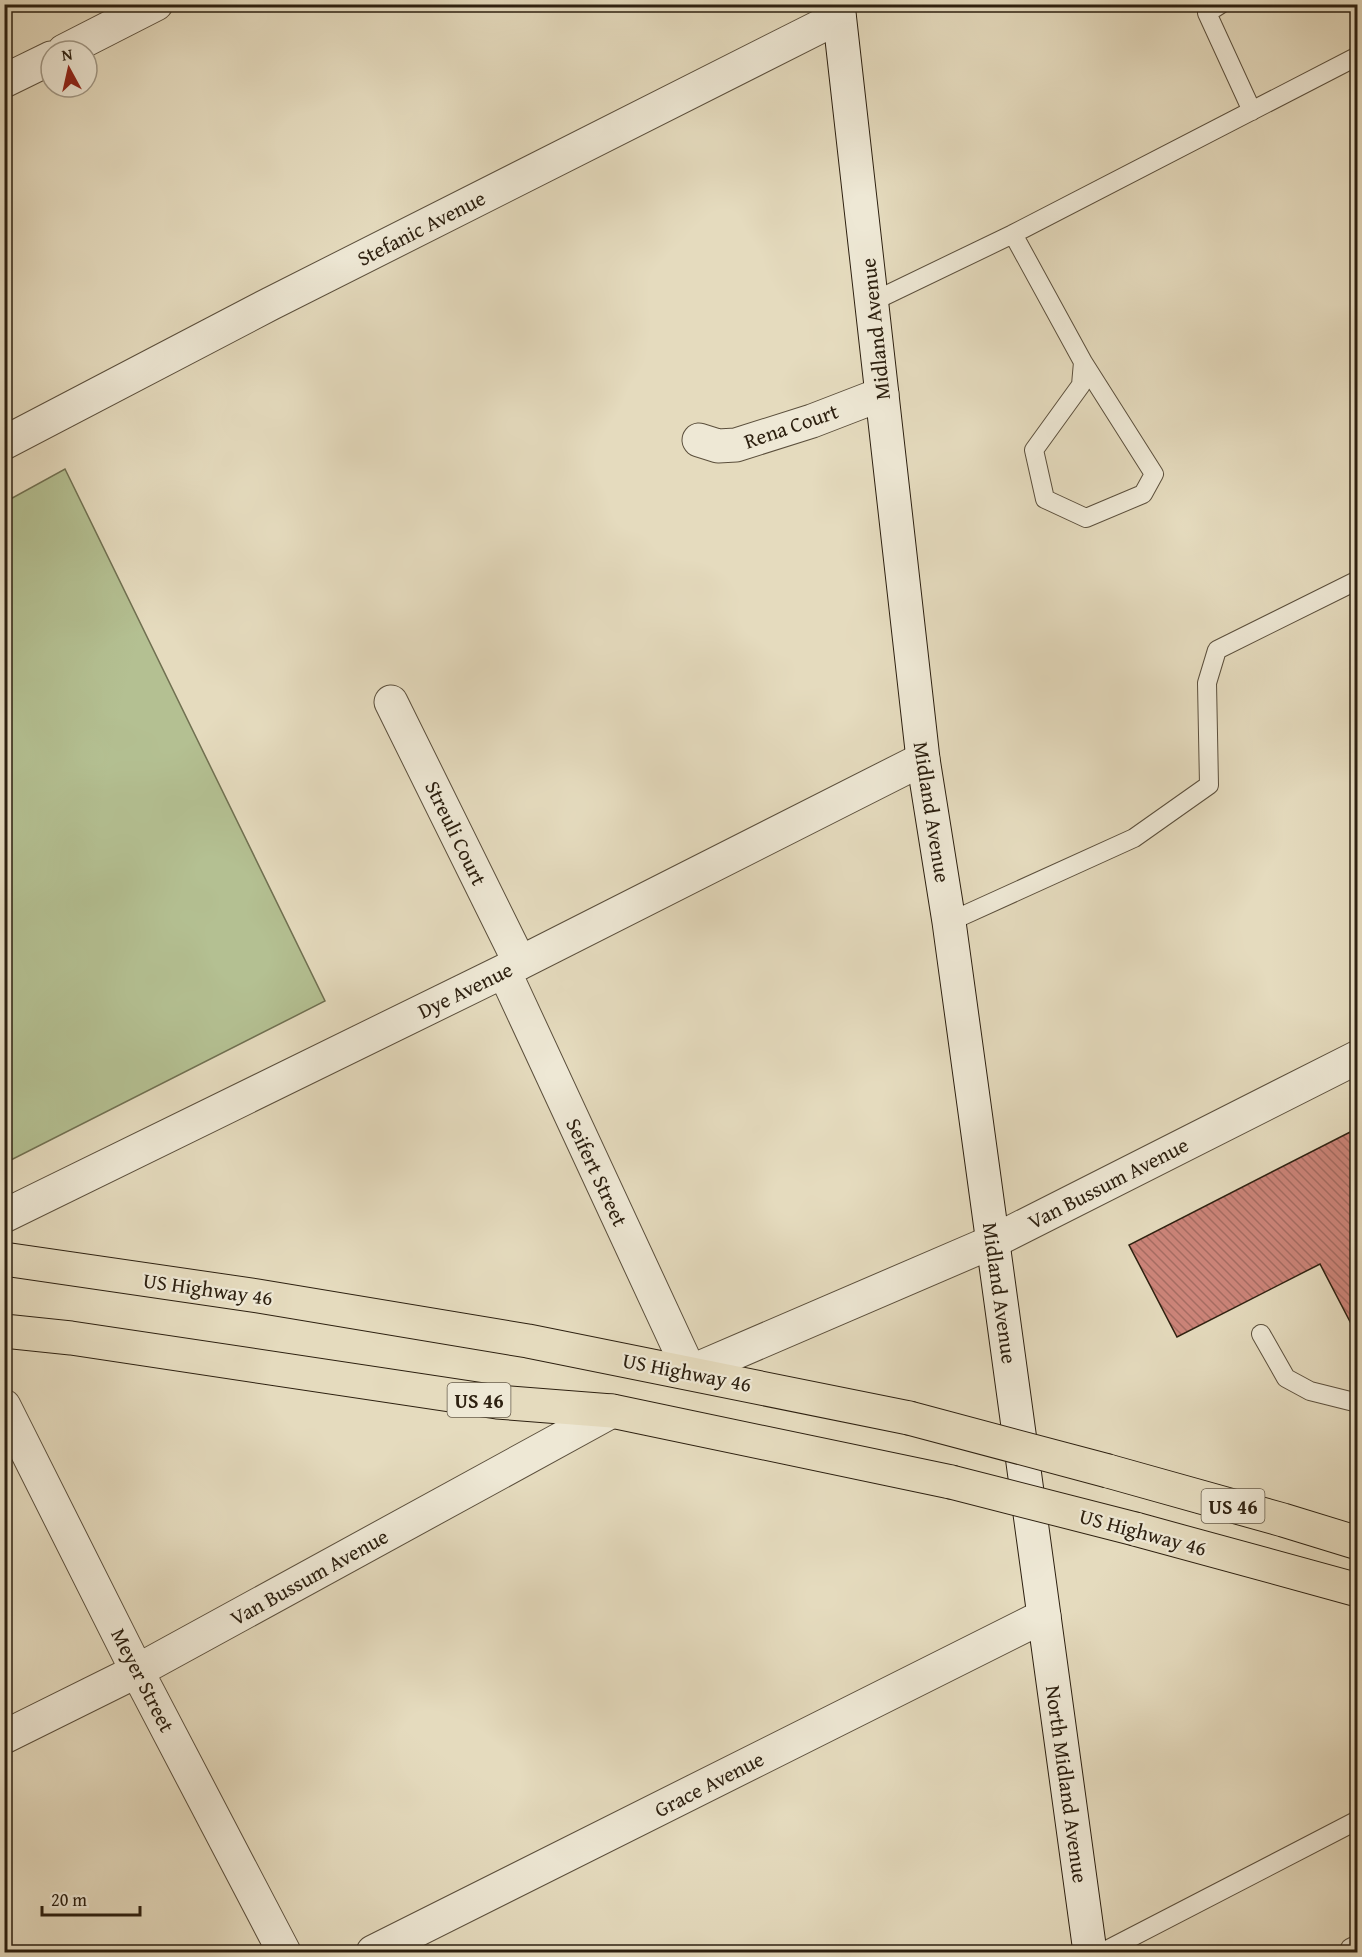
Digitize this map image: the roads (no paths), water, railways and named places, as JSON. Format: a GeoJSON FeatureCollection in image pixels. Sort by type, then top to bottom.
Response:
{"type":"FeatureCollection","features":[{"type":"Feature","properties":{"kind":"highway","name":"US Highway 46"},"geometry":{"type":"LineString","coordinates":[[4,1259],[270,1298],[528,1341],[690,1372],[909,1418],[1108,1471],[1358,1543]]}},
{"type":"Feature","properties":{"kind":"highway","name":"US Highway 46"},"geometry":{"type":"LineString","coordinates":[[4,1331],[71,1338],[497,1402],[612,1411],[951,1482],[1358,1590]]}},
{"type":"Feature","properties":{"kind":"street"},"geometry":{"type":"LineString","coordinates":[[87,39],[156,4]]}},
{"type":"Feature","properties":{"kind":"street","name":"Midland Avenue"},"geometry":{"type":"LineString","coordinates":[[839,11],[923,759],[949,922],[1044,1616]]}},
{"type":"Feature","properties":{"kind":"street","name":"Stefanic Avenue"},"geometry":{"type":"LineString","coordinates":[[4,443],[839,11]]}},
{"type":"Feature","properties":{"kind":"street"},"geometry":{"type":"LineString","coordinates":[[4,81],[39,64]]}},
{"type":"Feature","properties":{"kind":"street","name":"Rena Court"},"geometry":{"type":"LineString","coordinates":[[699,440],[717,446],[736,445],[812,421],[882,394]]}},
{"type":"Feature","properties":{"kind":"street","name":"Streuli Court"},"geometry":{"type":"LineString","coordinates":[[391,702],[512,967]]}},
{"type":"Feature","properties":{"kind":"street","name":"Dye Avenue"},"geometry":{"type":"LineString","coordinates":[[4,1216],[512,967],[923,759]]}},
{"type":"Feature","properties":{"kind":"street","name":"Seifert Street"},"geometry":{"type":"LineString","coordinates":[[512,967],[690,1372]]}},
{"type":"Feature","properties":{"kind":"street","name":"Van Bussum Avenue"},"geometry":{"type":"LineString","coordinates":[[690,1372],[993,1242],[1358,1057]]}},
{"type":"Feature","properties":{"kind":"street","name":"Meyer Street"},"geometry":{"type":"LineString","coordinates":[[4,1406],[137,1671],[284,1953]]}},
{"type":"Feature","properties":{"kind":"street","name":"Van Bussum Avenue"},"geometry":{"type":"LineString","coordinates":[[4,1737],[137,1671],[612,1411]]}},
{"type":"Feature","properties":{"kind":"street","name":"Grace Avenue"},"geometry":{"type":"LineString","coordinates":[[374,1953],[1044,1616]]}},
{"type":"Feature","properties":{"kind":"street","name":"North Midland Avenue"},"geometry":{"type":"LineString","coordinates":[[1044,1616],[1089,1953]]}},
{"type":"Feature","properties":{"kind":"lane"},"geometry":{"type":"LineString","coordinates":[[1221,4],[1206,13],[1252,111]]}},
{"type":"Feature","properties":{"kind":"lane"},"geometry":{"type":"LineString","coordinates":[[872,302],[1013,234],[1358,56]]}},
{"type":"Feature","properties":{"kind":"lane"},"geometry":{"type":"LineString","coordinates":[[1013,234],[1083,362],[1154,474],[1143,494],[1086,518],[1045,499],[1034,450],[1081,385],[1083,362]]}},
{"type":"Feature","properties":{"kind":"lane"},"geometry":{"type":"LineString","coordinates":[[949,922],[1134,838],[1209,785],[1207,683],[1217,650],[1358,580]]}},
{"type":"Feature","properties":{"kind":"lane"},"geometry":{"type":"LineString","coordinates":[[1261,1334],[1286,1378],[1310,1391],[1358,1403]]}},
{"type":"Feature","properties":{"kind":"lane"},"geometry":{"type":"LineString","coordinates":[[1103,1953],[1358,1820]]}},
{"type":"Feature","properties":{"kind":"lane"},"geometry":{"type":"LineString","coordinates":[[1352,1953],[1350,1948],[1358,1944]]}}]}
